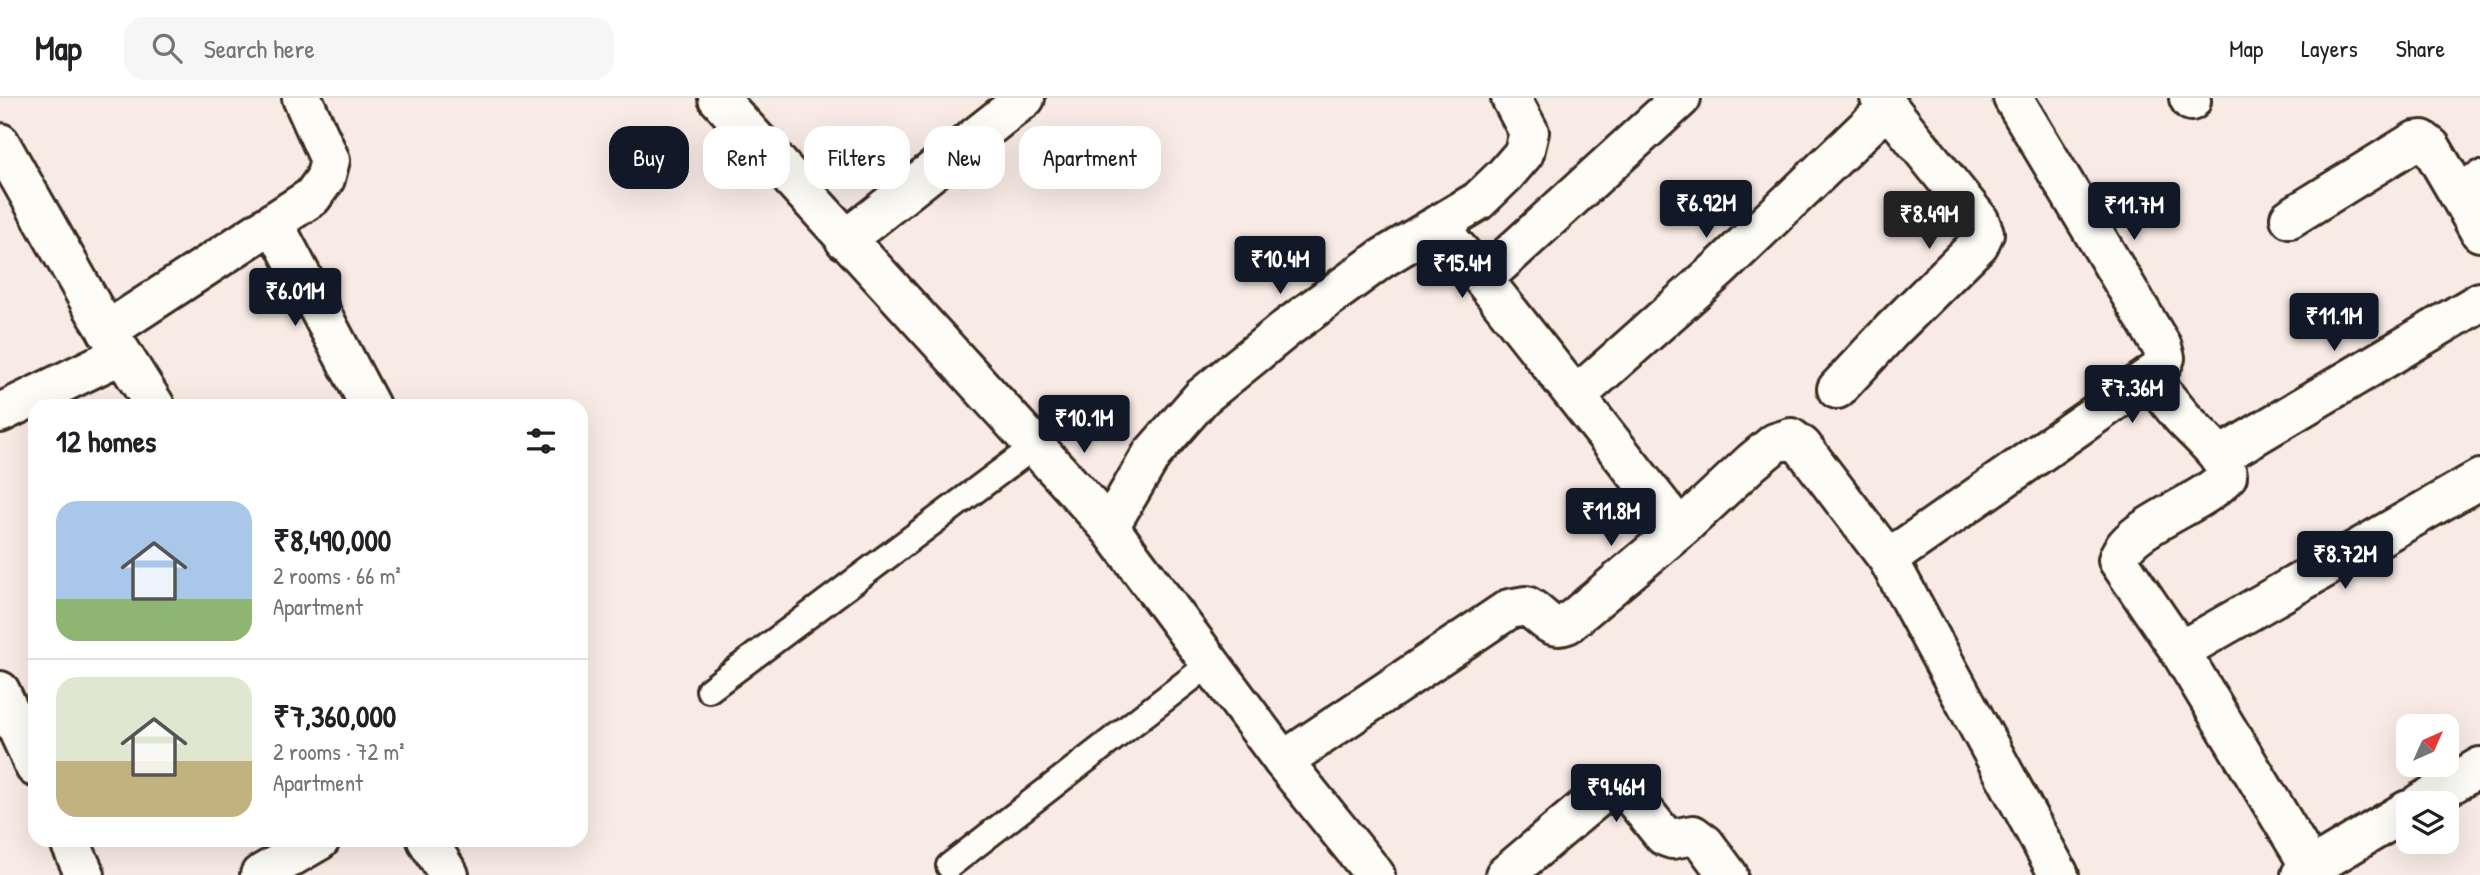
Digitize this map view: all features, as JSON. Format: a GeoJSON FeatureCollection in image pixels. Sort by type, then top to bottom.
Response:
{"type":"FeatureCollection","features":[{"type":"Feature","properties":{"kind":"street"},"geometry":{"type":"LineString","coordinates":[[0,414],[115,342],[273,222],[312,197],[325,179],[330,160],[302,98]]}},
{"type":"Feature","properties":{"kind":"street"},"geometry":{"type":"LineString","coordinates":[[718,98],[1109,527],[1283,761],[1375,875]]}},
{"type":"Feature","properties":{"kind":"street"},"geometry":{"type":"LineString","coordinates":[[845,240],[1025,98]]}},
{"type":"Feature","properties":{"kind":"street"},"geometry":{"type":"LineString","coordinates":[[1109,527],[1152,454],[1202,397],[1287,328],[1360,274],[1478,201],[1505,175],[1524,153],[1529,132],[1511,98]]}},
{"type":"Feature","properties":{"kind":"street"},"geometry":{"type":"LineString","coordinates":[[1483,279],[1681,98]]}},
{"type":"Feature","properties":{"kind":"street"},"geometry":{"type":"LineString","coordinates":[[1888,559],[2159,370],[2165,358],[2162,347],[2013,98]]}},
{"type":"Feature","properties":{"kind":"street"},"geometry":{"type":"LineString","coordinates":[[1576,396],[1719,269],[1862,130],[1884,103],[1979,220],[1984,233],[1979,244],[1838,389]]}},
{"type":"Feature","properties":{"kind":"street"},"geometry":{"type":"LineString","coordinates":[[2290,218],[2415,141],[2423,140],[2469,187],[2480,232]]}},
{"type":"Feature","properties":{"kind":"street"},"geometry":{"type":"LineString","coordinates":[[0,143],[151,399]]}},
{"type":"Feature","properties":{"kind":"street"},"geometry":{"type":"LineString","coordinates":[[273,222],[366,399]]}},
{"type":"Feature","properties":{"kind":"street"},"geometry":{"type":"LineString","coordinates":[[1437,225],[1483,279],[1680,528]]}},
{"type":"Feature","properties":{"kind":"street"},"geometry":{"type":"LineString","coordinates":[[2219,457],[2480,302]]}},
{"type":"Feature","properties":{"kind":"street"},"geometry":{"type":"LineString","coordinates":[[2149,377],[2219,457],[2227,470],[2227,476],[2197,500],[2134,537],[2120,550],[2118,560],[2180,651],[2306,872],[2396,817]]}},
{"type":"Feature","properties":{"kind":"street"},"geometry":{"type":"LineString","coordinates":[[1283,761],[1509,609],[1530,607],[1551,626],[1567,624],[1775,443],[1791,438],[1802,446],[1888,559],[2059,875]]}},
{"type":"Feature","properties":{"kind":"street"},"geometry":{"type":"LineString","coordinates":[[2180,651],[2480,479]]}},
{"type":"Feature","properties":{"kind":"street"},"geometry":{"type":"LineString","coordinates":[[0,691],[28,752]]}},
{"type":"Feature","properties":{"kind":"street"},"geometry":{"type":"LineString","coordinates":[[2440,791],[2480,767]]}},
{"type":"Feature","properties":{"kind":"street"},"geometry":{"type":"LineString","coordinates":[[1505,875],[1599,796],[1614,788],[1629,793],[1664,836],[1672,839],[1693,835],[1705,844],[1728,875]]}},
{"type":"Feature","properties":{"kind":"street"},"geometry":{"type":"LineString","coordinates":[[72,847],[85,875]]}},
{"type":"Feature","properties":{"kind":"street"},"geometry":{"type":"LineString","coordinates":[[260,875],[308,847]]}},
{"type":"Feature","properties":{"kind":"street"},"geometry":{"type":"LineString","coordinates":[[431,847],[449,875]]}},
{"type":"Feature","properties":{"kind":"lane"},"geometry":{"type":"LineString","coordinates":[[709,690],[1036,445]]}},
{"type":"Feature","properties":{"kind":"lane"},"geometry":{"type":"LineString","coordinates":[[949,866],[1211,663]]}}]}
